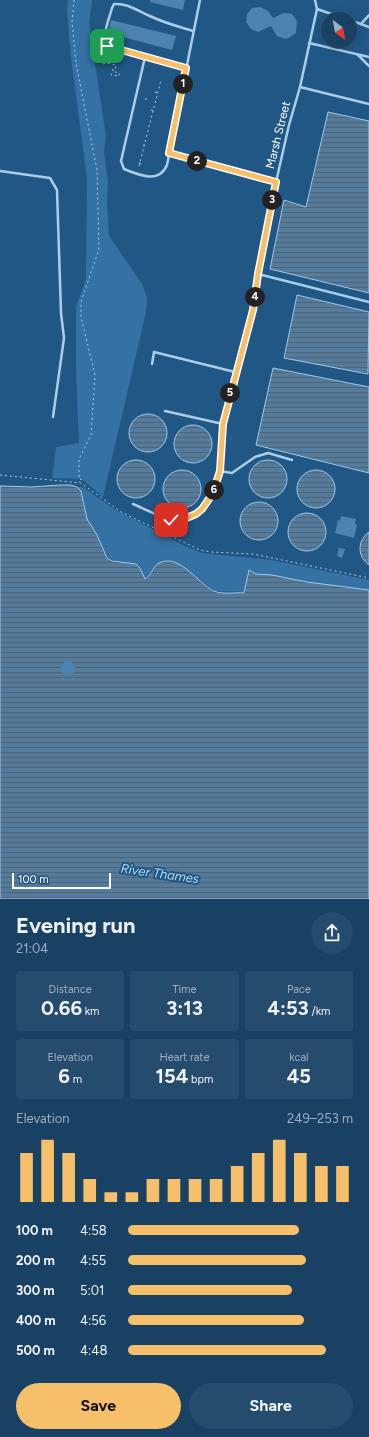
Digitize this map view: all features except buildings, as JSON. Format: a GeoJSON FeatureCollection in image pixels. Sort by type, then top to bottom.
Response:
{"type":"FeatureCollection","features":[{"type":"Feature","properties":{"kind":"lane"},"geometry":{"type":"LineString","coordinates":[[145,57],[121,161],[124,169],[140,175],[154,177],[164,172],[169,153],[200,0]]}},
{"type":"Feature","properties":{"kind":"lane","name":"Marsh Street"},"geometry":{"type":"LineString","coordinates":[[133,504],[171,520],[184,519],[196,514],[207,504],[213,493],[220,471],[223,424],[235,372],[253,310],[258,274],[276,182],[289,125],[300,87],[317,9],[315,0]]}},
{"type":"Feature","properties":{"kind":"lane"},"geometry":{"type":"LineString","coordinates":[[186,68],[112,49],[107,46],[104,40],[114,4],[129,5],[152,17],[194,32]]}},
{"type":"Feature","properties":{"kind":"lane"},"geometry":{"type":"LineString","coordinates":[[317,9],[326,12]]}},
{"type":"Feature","properties":{"kind":"lane"},"geometry":{"type":"LineString","coordinates":[[361,24],[369,15]]}},
{"type":"Feature","properties":{"kind":"lane"},"geometry":{"type":"LineString","coordinates":[[357,23],[369,27]]}},
{"type":"Feature","properties":{"kind":"lane"},"geometry":{"type":"LineString","coordinates":[[309,43],[369,57]]}},
{"type":"Feature","properties":{"kind":"lane"},"geometry":{"type":"LineString","coordinates":[[358,55],[369,66]]}},
{"type":"Feature","properties":{"kind":"lane"},"geometry":{"type":"LineString","coordinates":[[300,87],[369,104]]}},
{"type":"Feature","properties":{"kind":"lane"},"geometry":{"type":"LineString","coordinates":[[169,153],[276,182]]}},
{"type":"Feature","properties":{"kind":"lane"},"geometry":{"type":"LineString","coordinates":[[0,171],[50,178],[57,190],[61,313],[64,338],[53,417]]}},
{"type":"Feature","properties":{"kind":"lane"},"geometry":{"type":"LineString","coordinates":[[258,274],[369,302]]}},
{"type":"Feature","properties":{"kind":"lane"},"geometry":{"type":"LineString","coordinates":[[152,364],[154,352],[235,372]]}},
{"type":"Feature","properties":{"kind":"lane"},"geometry":{"type":"LineString","coordinates":[[166,411],[223,424]]}},
{"type":"Feature","properties":{"kind":"lane"},"geometry":{"type":"LineString","coordinates":[[220,471],[232,473],[254,457],[268,453],[292,460]]}},
{"type":"Feature","properties":{"kind":"path"},"geometry":{"type":"LineString","coordinates":[[74,0],[72,22],[76,63],[97,170],[100,249],[80,302],[81,317],[95,375],[91,435],[78,462],[79,479],[81,480],[79,482]]}},
{"type":"Feature","properties":{"kind":"path"},"geometry":{"type":"LineString","coordinates":[[103,64],[108,63],[116,65],[115,72],[120,74],[119,76],[111,75],[113,69]]}},
{"type":"Feature","properties":{"kind":"path"},"geometry":{"type":"LineString","coordinates":[[139,166],[160,80]]}},
{"type":"Feature","properties":{"kind":"path"},"geometry":{"type":"LineString","coordinates":[[139,163],[143,164]]}},
{"type":"Feature","properties":{"kind":"path"},"geometry":{"type":"LineString","coordinates":[[0,475],[79,482],[121,512],[200,550],[211,552],[243,552],[369,578]]}},
{"type":"Feature","properties":{"kind":"shaded area"},"geometry":{"type":"Polygon","coordinates":[[[68,0],[92,0],[89,24],[106,136],[104,151],[108,183],[107,203],[109,236],[142,284],[147,298],[146,312],[103,497],[82,479],[52,478],[56,447],[79,443],[76,370],[76,307],[86,279],[87,178],[71,58],[67,10],[68,0]]]}},
{"type":"Feature","properties":{"kind":"shaded area"},"geometry":{"type":"Polygon","coordinates":[[[77,487],[83,487],[114,509],[185,546],[202,553],[271,560],[369,580],[369,590],[307,582],[272,575],[256,574],[249,570],[244,592],[215,591],[198,578],[154,568],[145,579],[140,568],[116,562],[108,557],[97,535],[85,530],[86,520],[84,502],[77,487]]]}},
{"type":"Feature","properties":{"kind":"water"},"geometry":{"type":"Polygon","coordinates":[[[328,112],[369,121],[369,293],[270,269],[284,200],[306,207],[328,112]]]}},
{"type":"Feature","properties":{"kind":"water"},"geometry":{"type":"Polygon","coordinates":[[[297,295],[369,312],[368,374],[284,358],[297,295]]]}},
{"type":"Feature","properties":{"kind":"water"},"geometry":{"type":"Polygon","coordinates":[[[273,368],[369,387],[369,473],[256,445],[273,368]]]}},
{"type":"Feature","properties":{"kind":"water"},"geometry":{"type":"Polygon","coordinates":[[[144,414],[152,414],[162,419],[166,426],[166,440],[162,447],[152,452],[144,452],[134,447],[132,444],[129,437],[129,429],[134,419],[137,417],[144,414]]]}},
{"type":"Feature","properties":{"kind":"water"},"geometry":{"type":"Polygon","coordinates":[[[189,425],[197,425],[207,430],[211,437],[211,451],[207,458],[197,463],[189,463],[179,458],[177,455],[174,448],[174,440],[179,430],[182,428],[189,425]]]}},
{"type":"Feature","properties":{"kind":"water"},"geometry":{"type":"Polygon","coordinates":[[[132,460],[140,460],[150,465],[154,472],[154,486],[150,493],[140,498],[132,498],[122,493],[120,490],[117,483],[117,475],[122,465],[125,463],[132,460]]]}},
{"type":"Feature","properties":{"kind":"water"},"geometry":{"type":"Polygon","coordinates":[[[264,460],[272,460],[282,465],[286,472],[286,486],[282,493],[272,498],[264,498],[254,493],[252,490],[249,483],[249,475],[254,465],[257,463],[264,460]]]}},
{"type":"Feature","properties":{"kind":"water"},"geometry":{"type":"Polygon","coordinates":[[[178,470],[186,470],[196,475],[200,482],[200,496],[196,503],[186,508],[178,508],[168,503],[166,500],[163,493],[163,485],[168,475],[171,473],[178,470]]]}},
{"type":"Feature","properties":{"kind":"water"},"geometry":{"type":"Polygon","coordinates":[[[312,470],[320,470],[330,475],[334,482],[334,496],[330,503],[320,508],[312,508],[302,503],[300,500],[297,493],[297,485],[302,475],[305,473],[312,470]]]}},
{"type":"Feature","properties":{"kind":"water","name":"River Thames"},"geometry":{"type":"Polygon","coordinates":[[[71,485],[77,487],[81,491],[87,519],[97,535],[107,558],[112,561],[136,564],[140,568],[145,579],[159,563],[169,561],[182,566],[208,587],[221,593],[244,593],[249,570],[256,574],[272,575],[307,582],[369,590],[369,899],[0,899],[0,486],[32,487],[71,485]]]}},
{"type":"Feature","properties":{"kind":"water"},"geometry":{"type":"Polygon","coordinates":[[[255,502],[263,502],[273,507],[277,514],[277,528],[273,535],[263,540],[255,540],[245,535],[243,532],[240,525],[240,517],[245,507],[248,505],[255,502]]]}},
{"type":"Feature","properties":{"kind":"water"},"geometry":{"type":"Polygon","coordinates":[[[303,513],[311,513],[321,518],[325,525],[325,539],[321,546],[311,551],[303,551],[293,546],[291,543],[288,536],[288,528],[293,518],[296,516],[303,513]]]}},
{"type":"Feature","properties":{"kind":"water"},"geometry":{"type":"Polygon","coordinates":[[[369,532],[369,565],[362,557],[360,548],[362,540],[369,532]]]}},
{"type":"Feature","properties":{"kind":"route"},"geometry":{"type":"LineString","coordinates":[[107,46],[112,49],[186,68],[169,153],[276,182],[258,274],[253,310],[235,372],[223,424],[220,471],[213,493],[207,504],[196,514],[184,519],[171,520]]}}]}
